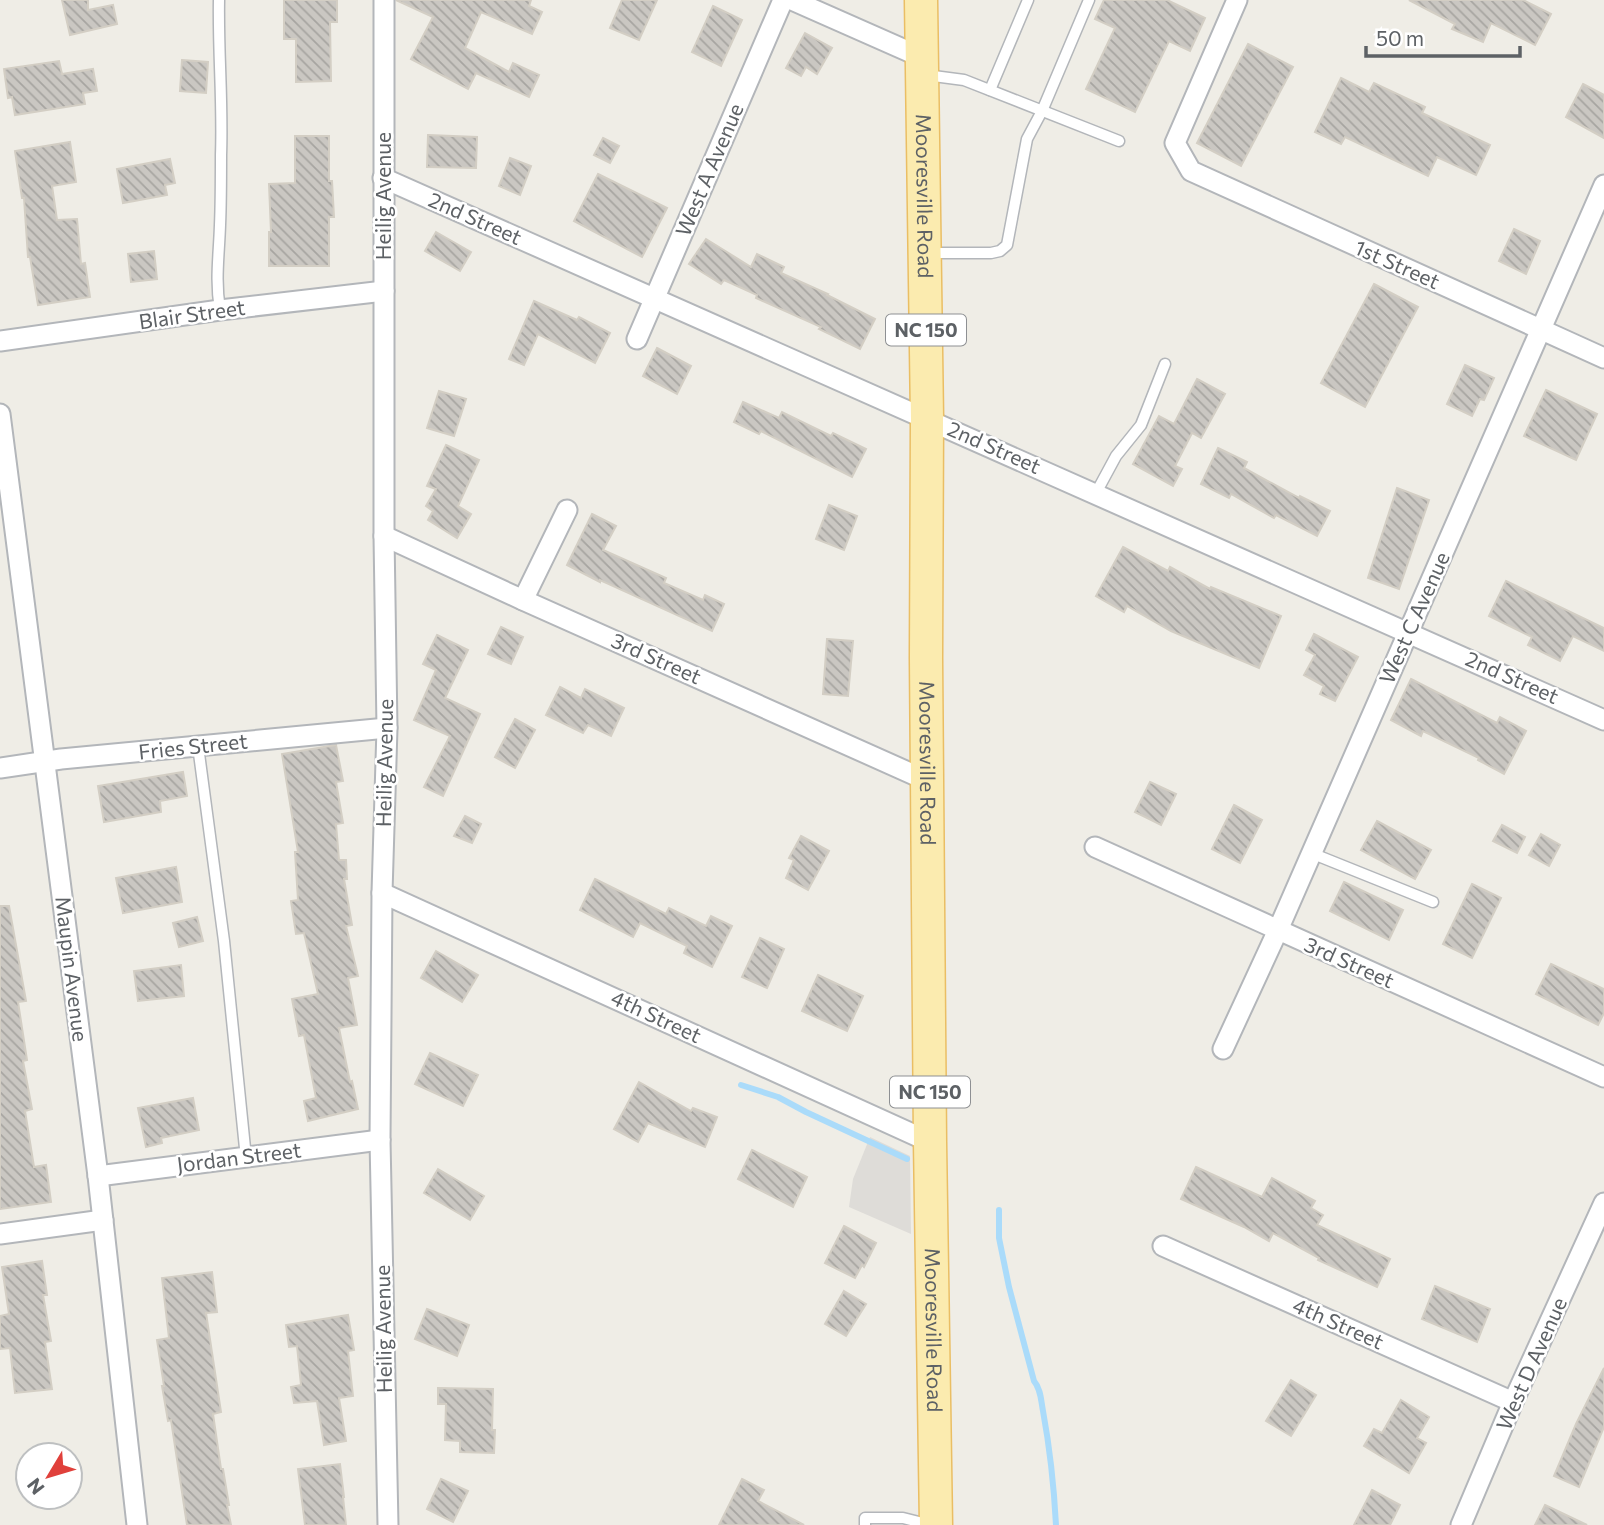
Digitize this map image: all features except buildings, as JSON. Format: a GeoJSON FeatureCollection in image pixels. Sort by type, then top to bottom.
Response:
{"type":"FeatureCollection","features":[{"type":"Feature","properties":{"kind":"main road","name":"Mooresville Road"},"geometry":{"type":"LineString","coordinates":[[921,0],[927,419],[934,1525]]}},
{"type":"Feature","properties":{"kind":"street","name":"Heilig Avenue"},"geometry":{"type":"LineString","coordinates":[[384,0],[384,536],[387,728],[382,892],[380,1140],[388,1525]]}},
{"type":"Feature","properties":{"kind":"street","name":"West A Avenue"},"geometry":{"type":"LineString","coordinates":[[637,339],[783,0]]}},
{"type":"Feature","properties":{"kind":"street"},"geometry":{"type":"LineString","coordinates":[[792,0],[921,66]]}},
{"type":"Feature","properties":{"kind":"street","name":"1st Street"},"geometry":{"type":"LineString","coordinates":[[1237,0],[1175,144],[1191,171],[1604,358]]}},
{"type":"Feature","properties":{"kind":"street","name":"2nd Street"},"geometry":{"type":"LineString","coordinates":[[383,178],[1409,631],[1604,720]]}},
{"type":"Feature","properties":{"kind":"street","name":"West C Avenue"},"geometry":{"type":"LineString","coordinates":[[1223,1049],[1278,930],[1604,185]]}},
{"type":"Feature","properties":{"kind":"street","name":"Blair Street"},"geometry":{"type":"LineString","coordinates":[[0,341],[219,310],[384,291]]}},
{"type":"Feature","properties":{"kind":"street","name":"Maupin Avenue"},"geometry":{"type":"LineString","coordinates":[[0,414],[98,1176],[137,1525]]}},
{"type":"Feature","properties":{"kind":"street"},"geometry":{"type":"LineString","coordinates":[[523,600],[567,510]]}},
{"type":"Feature","properties":{"kind":"street","name":"3rd Street"},"geometry":{"type":"LineString","coordinates":[[384,536],[928,781]]}},
{"type":"Feature","properties":{"kind":"street","name":"Fries Street"},"geometry":{"type":"LineString","coordinates":[[0,768],[44,761],[387,728]]}},
{"type":"Feature","properties":{"kind":"street","name":"3rd Street"},"geometry":{"type":"LineString","coordinates":[[1095,847],[1604,1077]]}},
{"type":"Feature","properties":{"kind":"street","name":"4th Street"},"geometry":{"type":"LineString","coordinates":[[382,892],[930,1142]]}},
{"type":"Feature","properties":{"kind":"street","name":"Jordan Street"},"geometry":{"type":"LineString","coordinates":[[98,1176],[380,1140]]}},
{"type":"Feature","properties":{"kind":"street","name":"West D Avenue"},"geometry":{"type":"LineString","coordinates":[[1461,1525],[1513,1402],[1604,1203]]}},
{"type":"Feature","properties":{"kind":"street"},"geometry":{"type":"LineString","coordinates":[[0,1234],[103,1220]]}},
{"type":"Feature","properties":{"kind":"street","name":"4th Street"},"geometry":{"type":"LineString","coordinates":[[1163,1246],[1513,1402]]}},
{"type":"Feature","properties":{"kind":"lane"},"geometry":{"type":"LineString","coordinates":[[219,0],[222,134],[216,287],[219,310]]}},
{"type":"Feature","properties":{"kind":"lane"},"geometry":{"type":"LineString","coordinates":[[990,90],[1028,0]]}},
{"type":"Feature","properties":{"kind":"lane"},"geometry":{"type":"LineString","coordinates":[[925,253],[991,253],[1007,245],[1027,139],[1042,111],[1089,0]]}},
{"type":"Feature","properties":{"kind":"lane"},"geometry":{"type":"LineString","coordinates":[[921,66],[964,80],[1119,141]]}},
{"type":"Feature","properties":{"kind":"lane"},"geometry":{"type":"LineString","coordinates":[[1096,493],[1116,456],[1141,425],[1165,364]]}},
{"type":"Feature","properties":{"kind":"lane"},"geometry":{"type":"LineString","coordinates":[[198,746],[224,941],[246,1158]]}},
{"type":"Feature","properties":{"kind":"lane"},"geometry":{"type":"LineString","coordinates":[[1311,853],[1433,902]]}},
{"type":"Feature","properties":{"kind":"lane"},"geometry":{"type":"LineString","coordinates":[[865,1525],[865,1518],[903,1518],[934,1525]]}},
{"type":"Feature","properties":{"kind":"shaded area"},"geometry":{"type":"Polygon","coordinates":[[[870,1137],[910,1156],[911,1234],[849,1207],[853,1179],[870,1137]]]}},
{"type":"Feature","properties":{"kind":"waterway"},"geometry":{"type":"LineString","coordinates":[[741,1085],[778,1097],[907,1159]]}},
{"type":"Feature","properties":{"kind":"waterway"},"geometry":{"type":"LineString","coordinates":[[999,1210],[999,1238],[1009,1287],[1041,1399],[1048,1440],[1056,1525]]}}]}
